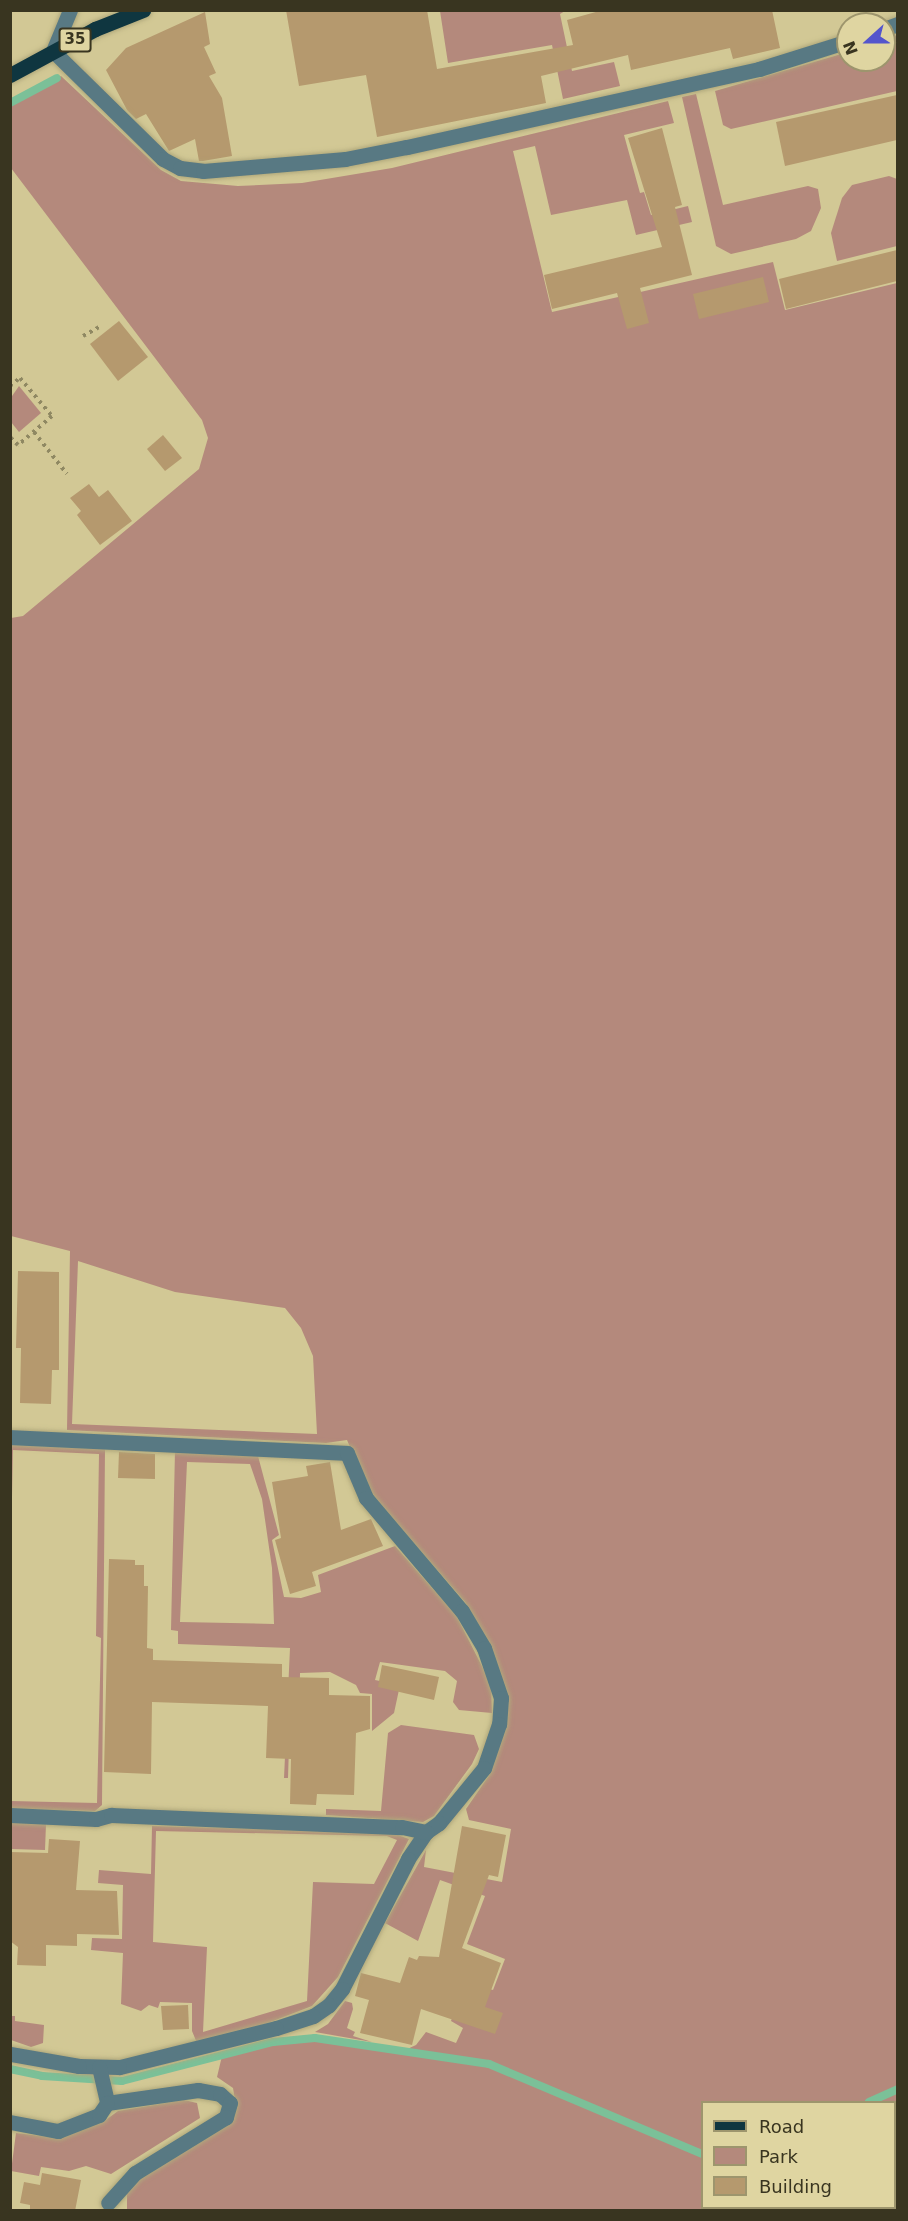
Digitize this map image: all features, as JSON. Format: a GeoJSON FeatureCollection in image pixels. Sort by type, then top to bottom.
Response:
{"type":"FeatureCollection","features":[{"type":"Feature","properties":{"kind":"main road","name":"35"},"geometry":{"type":"LineString","coordinates":[[10,75],[53,51],[143,10]]}},
{"type":"Feature","properties":{"kind":"street"},"geometry":{"type":"LineString","coordinates":[[70,10],[53,51],[163,159],[180,168],[202,171],[271,167],[376,153],[759,69],[836,45]]}},
{"type":"Feature","properties":{"kind":"street"},"geometry":{"type":"LineString","coordinates":[[10,1437],[347,1453],[366,1498],[462,1611],[498,1681],[499,1724],[484,1768],[439,1823],[426,1832],[342,1989],[313,2016],[196,2050],[100,2071],[10,2054]]}},
{"type":"Feature","properties":{"kind":"street"},"geometry":{"type":"LineString","coordinates":[[10,1815],[96,1819],[111,1815],[426,1832]]}},
{"type":"Feature","properties":{"kind":"street"},"geometry":{"type":"LineString","coordinates":[[10,2122],[58,2131],[99,2115],[104,2098],[100,2071]]}},
{"type":"Feature","properties":{"kind":"street"},"geometry":{"type":"LineString","coordinates":[[104,2098],[198,2090],[220,2094],[230,2103],[226,2117],[135,2173],[108,2203]]}},
{"type":"Feature","properties":{"kind":"path"},"geometry":{"type":"LineString","coordinates":[[83,336],[101,326]]}},
{"type":"Feature","properties":{"kind":"path"},"geometry":{"type":"LineString","coordinates":[[10,386],[20,378],[52,416],[18,445],[10,437]]}},
{"type":"Feature","properties":{"kind":"path"},"geometry":{"type":"LineString","coordinates":[[34,432],[67,474]]}},
{"type":"Feature","properties":{"kind":"green space"},"geometry":{"type":"Polygon","coordinates":[[[440,11],[565,11],[560,14],[572,71],[614,62],[620,86],[563,99],[552,45],[448,63],[440,11]]]}},
{"type":"Feature","properties":{"kind":"green space"},"geometry":{"type":"Polygon","coordinates":[[[896,35],[897,91],[731,129],[723,125],[715,91],[836,56],[836,72],[896,72],[896,35]]]}},
{"type":"Feature","properties":{"kind":"green space"},"geometry":{"type":"Polygon","coordinates":[[[61,76],[161,170],[181,181],[238,186],[302,183],[392,168],[668,101],[674,123],[624,135],[640,193],[644,192],[651,215],[688,206],[692,222],[636,235],[627,200],[551,215],[535,146],[513,151],[552,312],[773,262],[785,310],[897,283],[897,2210],[127,2210],[127,2192],[133,2179],[236,2107],[233,2088],[217,2077],[222,2056],[290,2038],[403,2051],[416,2045],[426,2032],[456,2043],[463,2028],[451,2021],[465,1982],[493,1990],[505,1959],[467,1944],[485,1896],[440,1880],[418,1941],[385,1923],[426,1850],[424,1867],[502,1882],[511,1829],[469,1820],[466,1809],[490,1774],[502,1721],[501,1675],[487,1639],[465,1602],[369,1491],[347,1440],[326,1443],[67,1430],[70,1251],[11,1236],[11,618],[23,616],[199,469],[208,438],[202,420],[11,168],[11,104],[61,76]],[[78,1261],[72,1424],[317,1434],[313,1356],[301,1328],[285,1308],[175,1292],[78,1261]]]}},
{"type":"Feature","properties":{"kind":"green space"},"geometry":{"type":"Polygon","coordinates":[[[696,94],[723,205],[808,186],[818,189],[821,208],[811,231],[796,239],[731,254],[716,246],[682,97],[696,94]]]}},
{"type":"Feature","properties":{"kind":"green space"},"geometry":{"type":"Polygon","coordinates":[[[889,176],[897,179],[897,246],[837,261],[831,233],[842,198],[852,185],[889,176]]]}},
{"type":"Feature","properties":{"kind":"green space"},"geometry":{"type":"Polygon","coordinates":[[[19,386],[41,413],[19,432],[11,422],[10,399],[19,386]]]}},
{"type":"Feature","properties":{"kind":"green space"},"geometry":{"type":"Polygon","coordinates":[[[11,1445],[105,1449],[102,1805],[95,1811],[11,1809],[10,1801],[97,1803],[101,1638],[96,1636],[99,1454],[13,1450],[11,1545],[11,1445]]]}},
{"type":"Feature","properties":{"kind":"green space"},"geometry":{"type":"Polygon","coordinates":[[[175,1451],[258,1456],[279,1535],[272,1540],[284,1597],[301,1598],[321,1592],[318,1575],[395,1546],[456,1615],[491,1684],[492,1713],[459,1710],[453,1702],[457,1681],[445,1671],[380,1662],[375,1680],[400,1685],[394,1713],[372,1731],[372,1694],[360,1693],[356,1685],[330,1672],[300,1673],[299,1728],[289,1746],[288,1778],[284,1778],[290,1648],[178,1644],[178,1631],[171,1630],[175,1451]],[[187,1462],[180,1622],[274,1624],[272,1568],[262,1499],[250,1464],[187,1462]]]}},
{"type":"Feature","properties":{"kind":"green space"},"geometry":{"type":"Polygon","coordinates":[[[401,1725],[474,1735],[479,1749],[472,1764],[434,1816],[423,1822],[326,1815],[326,1809],[381,1811],[388,1733],[401,1725]]]}},
{"type":"Feature","properties":{"kind":"green space"},"geometry":{"type":"Polygon","coordinates":[[[10,1822],[46,1824],[45,1850],[11,1849],[10,1822]]]}},
{"type":"Feature","properties":{"kind":"green space"},"geometry":{"type":"Polygon","coordinates":[[[152,1826],[389,1832],[409,1839],[338,1977],[312,2006],[268,2023],[197,2043],[192,2031],[192,2003],[160,2002],[158,2008],[149,2005],[141,2011],[121,2004],[123,1953],[91,1950],[92,1938],[122,1939],[123,1885],[98,1883],[99,1870],[151,1874],[152,1826]],[[156,1831],[153,1942],[207,1947],[203,2032],[307,2001],[313,1882],[374,1884],[397,1840],[387,1836],[156,1831]]]}},
{"type":"Feature","properties":{"kind":"green space"},"geometry":{"type":"Polygon","coordinates":[[[345,2001],[352,2003],[353,2009],[347,2028],[355,2032],[353,2036],[372,2042],[315,2032],[328,2024],[345,2001]]]}},
{"type":"Feature","properties":{"kind":"green space"},"geometry":{"type":"Polygon","coordinates":[[[11,2016],[15,2016],[15,2021],[44,2025],[43,2043],[31,2047],[11,2040],[11,2016]]]}},
{"type":"Feature","properties":{"kind":"green space"},"geometry":{"type":"Polygon","coordinates":[[[184,2100],[197,2103],[200,2118],[111,2174],[86,2166],[69,2171],[41,2167],[39,2176],[11,2171],[16,2133],[58,2138],[103,2122],[118,2111],[184,2100]]]}},
{"type":"Feature","properties":{"kind":"building"},"geometry":{"type":"Polygon","coordinates":[[[286,10],[427,10],[437,69],[573,45],[567,20],[603,10],[772,10],[780,48],[733,59],[730,48],[631,70],[628,55],[541,76],[546,103],[377,137],[366,75],[299,86],[286,10]]]}},
{"type":"Feature","properties":{"kind":"building"},"geometry":{"type":"Polygon","coordinates":[[[205,12],[210,44],[204,47],[216,73],[209,76],[222,98],[232,156],[199,161],[195,139],[169,151],[146,114],[136,119],[127,110],[106,70],[126,48],[205,12]]]}},
{"type":"Feature","properties":{"kind":"building"},"geometry":{"type":"Polygon","coordinates":[[[897,95],[897,140],[785,166],[776,122],[897,95]]]}},
{"type":"Feature","properties":{"kind":"building"},"geometry":{"type":"Polygon","coordinates":[[[662,128],[682,205],[675,207],[692,275],[640,288],[649,323],[627,329],[617,293],[552,309],[544,275],[662,247],[628,138],[662,128]]]}},
{"type":"Feature","properties":{"kind":"building"},"geometry":{"type":"Polygon","coordinates":[[[897,250],[897,281],[786,309],[779,279],[897,250]]]}},
{"type":"Feature","properties":{"kind":"building"},"geometry":{"type":"Polygon","coordinates":[[[763,277],[769,302],[699,319],[693,294],[763,277]]]}},
{"type":"Feature","properties":{"kind":"building"},"geometry":{"type":"Polygon","coordinates":[[[119,321],[148,357],[118,381],[90,344],[119,321]]]}},
{"type":"Feature","properties":{"kind":"building"},"geometry":{"type":"Polygon","coordinates":[[[163,435],[182,458],[165,471],[147,449],[163,435]]]}},
{"type":"Feature","properties":{"kind":"building"},"geometry":{"type":"Polygon","coordinates":[[[89,484],[99,497],[108,490],[132,521],[100,545],[77,515],[81,511],[70,498],[89,484]]]}},
{"type":"Feature","properties":{"kind":"building"},"geometry":{"type":"Polygon","coordinates":[[[18,1271],[59,1272],[59,1370],[52,1370],[51,1404],[20,1403],[21,1348],[16,1348],[18,1271]]]}},
{"type":"Feature","properties":{"kind":"building"},"geometry":{"type":"Polygon","coordinates":[[[119,1452],[155,1454],[155,1479],[118,1478],[119,1452]]]}},
{"type":"Feature","properties":{"kind":"building"},"geometry":{"type":"Polygon","coordinates":[[[330,1462],[341,1530],[371,1519],[383,1546],[312,1572],[316,1586],[290,1594],[275,1540],[281,1538],[272,1482],[308,1476],[306,1466],[330,1462]]]}},
{"type":"Feature","properties":{"kind":"building"},"geometry":{"type":"Polygon","coordinates":[[[109,1559],[135,1560],[135,1565],[144,1565],[144,1586],[148,1586],[147,1648],[153,1649],[153,1660],[282,1664],[282,1677],[329,1678],[329,1695],[370,1696],[370,1729],[356,1733],[354,1795],[317,1794],[316,1805],[290,1804],[291,1759],[266,1758],[268,1706],[152,1702],[151,1774],[104,1772],[109,1559]]]}},
{"type":"Feature","properties":{"kind":"building"},"geometry":{"type":"Polygon","coordinates":[[[382,1665],[439,1677],[434,1700],[378,1687],[382,1665]]]}},
{"type":"Feature","properties":{"kind":"building"},"geometry":{"type":"Polygon","coordinates":[[[462,1826],[506,1835],[498,1877],[489,1875],[462,1948],[501,1963],[485,2007],[503,2013],[495,2034],[421,2009],[412,2045],[360,2033],[369,2000],[355,1996],[361,1973],[400,1983],[409,1957],[417,1960],[419,1956],[439,1957],[462,1826]]]}},
{"type":"Feature","properties":{"kind":"building"},"geometry":{"type":"Polygon","coordinates":[[[49,1839],[80,1841],[76,1890],[117,1891],[119,1935],[77,1934],[77,1946],[46,1945],[46,1966],[17,1965],[18,1947],[10,1941],[10,1852],[48,1853],[49,1839]]]}},
{"type":"Feature","properties":{"kind":"building"},"geometry":{"type":"Polygon","coordinates":[[[188,2005],[189,2029],[163,2030],[161,2006],[188,2005]]]}},
{"type":"Feature","properties":{"kind":"building"},"geometry":{"type":"Polygon","coordinates":[[[42,2173],[81,2180],[75,2211],[30,2211],[30,2205],[20,2203],[24,2182],[40,2185],[42,2173]]]}},
{"type":"Feature","properties":{"kind":"waterway"},"geometry":{"type":"LineString","coordinates":[[10,103],[57,78]]}},
{"type":"Feature","properties":{"kind":"waterway"},"geometry":{"type":"LineString","coordinates":[[10,2069],[42,2076],[122,2081],[273,2042],[315,2038],[489,2064],[701,2154]]}},
{"type":"Feature","properties":{"kind":"waterway"},"geometry":{"type":"LineString","coordinates":[[871,2101],[898,2089]]}}]}
